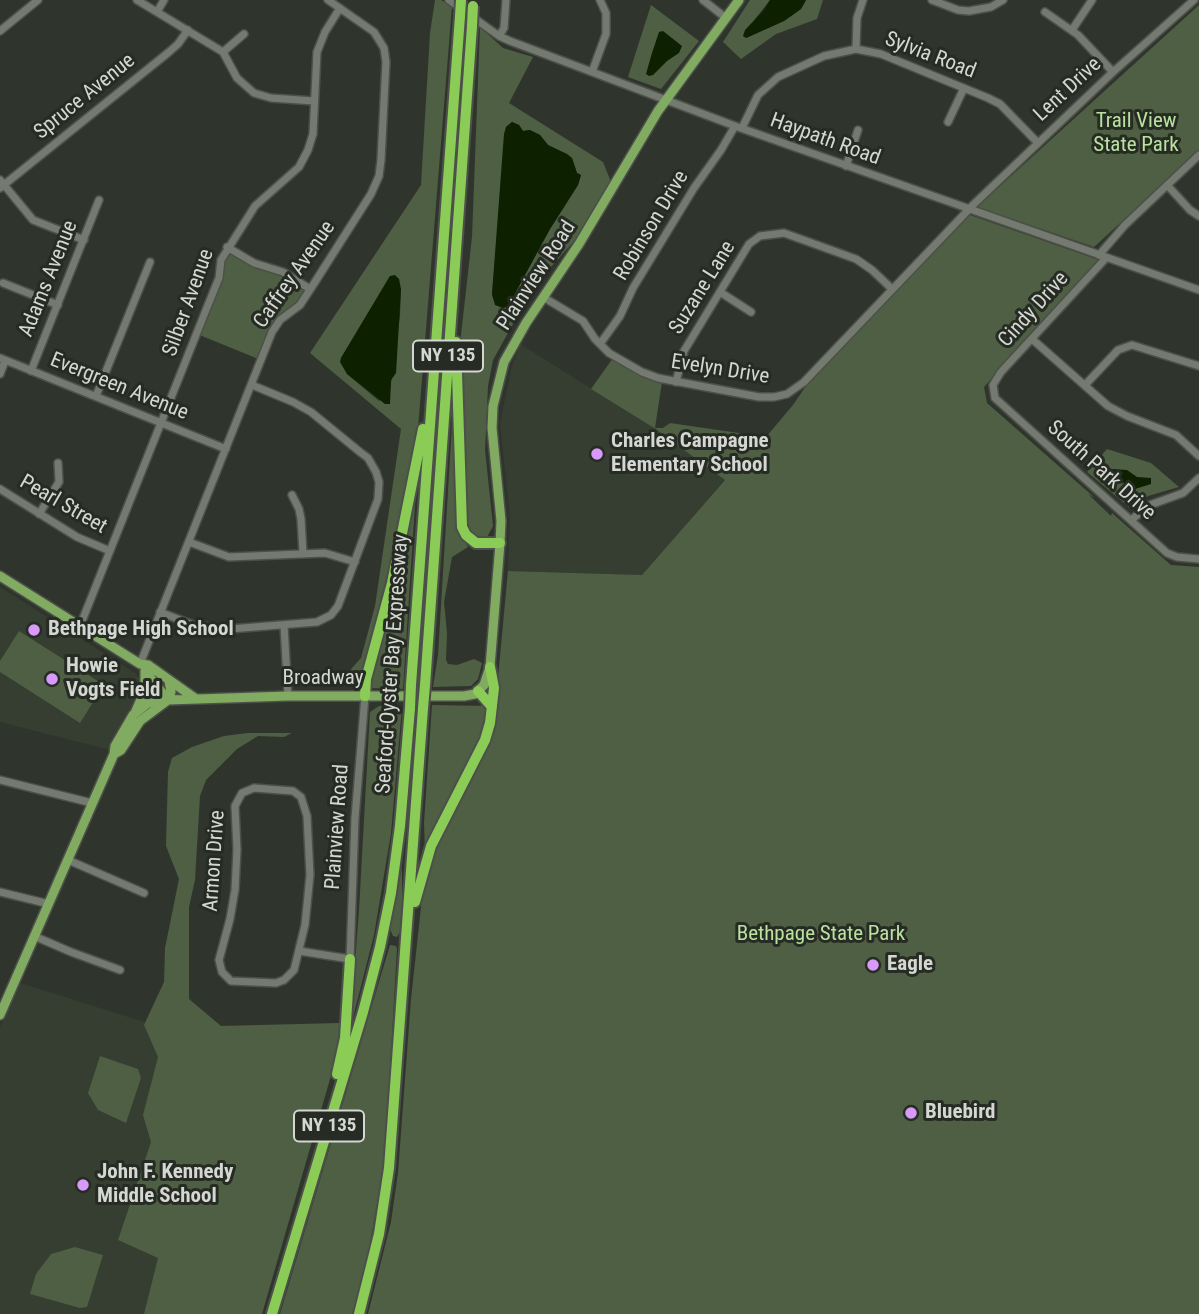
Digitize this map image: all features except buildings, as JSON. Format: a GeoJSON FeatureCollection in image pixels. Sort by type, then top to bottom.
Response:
{"type":"FeatureCollection","features":[{"type":"Feature","properties":{"kind":"highway","name":"Seaford-Oyster Bay Expressway"},"geometry":{"type":"LineString","coordinates":[[272,1314],[363,1012],[389,904],[401,826],[461,0]]}},
{"type":"Feature","properties":{"kind":"highway","name":"Seaford-Oyster Bay Expressway"},"geometry":{"type":"LineString","coordinates":[[359,1314],[379,1234],[390,1168],[474,3]]}},
{"type":"Feature","properties":{"kind":"highway"},"geometry":{"type":"LineString","coordinates":[[453,289],[462,527],[472,541],[500,543]]}},
{"type":"Feature","properties":{"kind":"highway"},"geometry":{"type":"LineString","coordinates":[[365,696],[366,680],[410,503],[433,379]]}},
{"type":"Feature","properties":{"kind":"highway"},"geometry":{"type":"LineString","coordinates":[[407,942],[424,863],[482,748],[490,723],[494,688],[490,667]]}},
{"type":"Feature","properties":{"kind":"highway"},"geometry":{"type":"LineString","coordinates":[[478,691],[492,707]]}},
{"type":"Feature","properties":{"kind":"highway"},"geometry":{"type":"LineString","coordinates":[[327,1130],[345,1038],[350,959]]}},
{"type":"Feature","properties":{"kind":"main road","name":"Plainview Road"},"geometry":{"type":"LineString","coordinates":[[478,691],[486,682],[490,667],[500,543],[501,521],[492,428],[493,406],[504,362],[666,99],[739,0]]}},
{"type":"Feature","properties":{"kind":"main road"},"geometry":{"type":"LineString","coordinates":[[0,576],[143,668],[168,701]]}},
{"type":"Feature","properties":{"kind":"main road"},"geometry":{"type":"LineString","coordinates":[[143,668],[148,665],[196,699]]}},
{"type":"Feature","properties":{"kind":"main road"},"geometry":{"type":"LineString","coordinates":[[0,1015],[114,754],[114,746],[145,690],[143,668]]}},
{"type":"Feature","properties":{"kind":"main road"},"geometry":{"type":"LineString","coordinates":[[114,754],[121,750],[140,721],[168,701],[171,692],[169,681]]}},
{"type":"Feature","properties":{"kind":"main road","name":"Broadway"},"geometry":{"type":"LineString","coordinates":[[133,715],[159,698],[168,701],[288,696],[464,696],[478,691]]}},
{"type":"Feature","properties":{"kind":"street"},"geometry":{"type":"LineString","coordinates":[[0,31],[38,0]]}},
{"type":"Feature","properties":{"kind":"street"},"geometry":{"type":"LineString","coordinates":[[137,0],[223,52],[237,78],[254,93],[271,98],[314,101]]}},
{"type":"Feature","properties":{"kind":"street"},"geometry":{"type":"LineString","coordinates":[[157,12],[164,0]]}},
{"type":"Feature","properties":{"kind":"street","name":"Caffrey Avenue"},"geometry":{"type":"LineString","coordinates":[[143,668],[160,612],[277,324],[300,305],[371,194],[379,176],[386,62],[384,48],[374,32],[328,0]]}},
{"type":"Feature","properties":{"kind":"street","name":"Haypath Road"},"geometry":{"type":"LineString","coordinates":[[449,0],[499,36],[592,72],[846,166],[1199,290]]}},
{"type":"Feature","properties":{"kind":"street"},"geometry":{"type":"LineString","coordinates":[[499,36],[504,29],[506,0]]}},
{"type":"Feature","properties":{"kind":"street"},"geometry":{"type":"LineString","coordinates":[[592,72],[606,34],[606,13],[600,0]]}},
{"type":"Feature","properties":{"kind":"street"},"geometry":{"type":"LineString","coordinates":[[703,0],[726,18]]}},
{"type":"Feature","properties":{"kind":"street"},"geometry":{"type":"LineString","coordinates":[[856,49],[857,18],[863,0]]}},
{"type":"Feature","properties":{"kind":"street"},"geometry":{"type":"LineString","coordinates":[[932,0],[958,10],[969,11],[990,7],[1003,0]]}},
{"type":"Feature","properties":{"kind":"street"},"geometry":{"type":"LineString","coordinates":[[1072,30],[1092,0]]}},
{"type":"Feature","properties":{"kind":"street","name":"Lent Drive"},"geometry":{"type":"LineString","coordinates":[[968,209],[1037,142],[1194,0]]}},
{"type":"Feature","properties":{"kind":"street","name":"Silber Avenue"},"geometry":{"type":"LineString","coordinates":[[80,626],[219,278],[221,260],[255,206],[286,181],[303,160],[313,134],[317,52],[325,32],[340,8]]}},
{"type":"Feature","properties":{"kind":"street"},"geometry":{"type":"LineString","coordinates":[[1045,12],[1072,30],[1113,72]]}},
{"type":"Feature","properties":{"kind":"street","name":"Spruce Avenue"},"geometry":{"type":"LineString","coordinates":[[1,184],[169,52],[188,30]]}},
{"type":"Feature","properties":{"kind":"street"},"geometry":{"type":"LineString","coordinates":[[223,52],[244,34]]}},
{"type":"Feature","properties":{"kind":"street","name":"Sylvia Road"},"geometry":{"type":"LineString","coordinates":[[738,127],[758,95],[778,77],[824,56],[856,49],[881,54],[1000,104],[1037,142]]}},
{"type":"Feature","properties":{"kind":"street"},"geometry":{"type":"LineString","coordinates":[[948,122],[964,88]]}},
{"type":"Feature","properties":{"kind":"street","name":"Robinson Drive"},"geometry":{"type":"LineString","coordinates":[[600,344],[620,316],[633,288],[694,188],[738,127]]}},
{"type":"Feature","properties":{"kind":"street"},"geometry":{"type":"LineString","coordinates":[[846,166],[858,130]]}},
{"type":"Feature","properties":{"kind":"street","name":"Cindy Drive"},"geometry":{"type":"LineString","coordinates":[[993,389],[995,381],[1102,256],[1125,225],[1199,155]]}},
{"type":"Feature","properties":{"kind":"street"},"geometry":{"type":"LineString","coordinates":[[1,184],[33,220],[84,240]]}},
{"type":"Feature","properties":{"kind":"street"},"geometry":{"type":"LineString","coordinates":[[1167,185],[1190,210],[1199,215]]}},
{"type":"Feature","properties":{"kind":"street","name":"Adams Avenue"},"geometry":{"type":"LineString","coordinates":[[31,371],[99,201]]}},
{"type":"Feature","properties":{"kind":"street","name":"Evelyn Drive"},"geometry":{"type":"LineString","coordinates":[[543,296],[583,321],[609,353],[658,379],[759,397],[774,397],[787,394],[804,382],[968,209]]}},
{"type":"Feature","properties":{"kind":"street","name":"Suzane Lane"},"geometry":{"type":"LineString","coordinates":[[676,382],[684,351],[749,244],[760,236],[778,233],[856,259],[891,288]]}},
{"type":"Feature","properties":{"kind":"street"},"geometry":{"type":"LineString","coordinates":[[228,247],[254,263],[283,272],[310,289]]}},
{"type":"Feature","properties":{"kind":"street"},"geometry":{"type":"LineString","coordinates":[[96,397],[150,262]]}},
{"type":"Feature","properties":{"kind":"street"},"geometry":{"type":"LineString","coordinates":[[3,283],[58,305]]}},
{"type":"Feature","properties":{"kind":"street"},"geometry":{"type":"LineString","coordinates":[[720,292],[751,312]]}},
{"type":"Feature","properties":{"kind":"street"},"geometry":{"type":"LineString","coordinates":[[1032,339],[1116,412],[1176,435],[1199,456]]}},
{"type":"Feature","properties":{"kind":"street"},"geometry":{"type":"LineString","coordinates":[[1085,385],[1118,350],[1132,345],[1199,366]]}},
{"type":"Feature","properties":{"kind":"street"},"geometry":{"type":"LineString","coordinates":[[0,374],[3,359]]}},
{"type":"Feature","properties":{"kind":"street","name":"Evergreen Avenue"},"geometry":{"type":"LineString","coordinates":[[3,359],[226,449]]}},
{"type":"Feature","properties":{"kind":"street"},"geometry":{"type":"LineString","coordinates":[[160,612],[193,625],[210,628],[317,622],[331,615],[338,606],[378,499],[379,482],[372,464],[311,412],[252,385]]}},
{"type":"Feature","properties":{"kind":"street","name":"South Park Drive"},"geometry":{"type":"LineString","coordinates":[[993,389],[1000,404],[1171,555],[1199,559]]}},
{"type":"Feature","properties":{"kind":"street"},"geometry":{"type":"LineString","coordinates":[[40,514],[59,482],[58,463]]}},
{"type":"Feature","properties":{"kind":"street"},"geometry":{"type":"LineString","coordinates":[[1131,520],[1150,505],[1184,493],[1199,478]]}},
{"type":"Feature","properties":{"kind":"street","name":"Pearl Street"},"geometry":{"type":"LineString","coordinates":[[0,489],[77,537],[110,551]]}},
{"type":"Feature","properties":{"kind":"street"},"geometry":{"type":"LineString","coordinates":[[292,495],[299,509],[303,553]]}},
{"type":"Feature","properties":{"kind":"street"},"geometry":{"type":"LineString","coordinates":[[188,542],[229,557],[325,553],[355,562]]}},
{"type":"Feature","properties":{"kind":"street"},"geometry":{"type":"LineString","coordinates":[[284,625],[288,696]]}},
{"type":"Feature","properties":{"kind":"street","name":"Plainview Road"},"geometry":{"type":"LineString","coordinates":[[350,959],[355,818],[365,696]]}},
{"type":"Feature","properties":{"kind":"street"},"geometry":{"type":"LineString","coordinates":[[0,780],[92,803]]}},
{"type":"Feature","properties":{"kind":"street","name":"Armon Drive"},"geometry":{"type":"LineString","coordinates":[[263,788],[291,790],[299,794],[306,805],[310,875],[307,914],[299,951],[290,975],[284,980],[269,983],[231,981],[222,972],[219,960],[235,890],[235,806],[238,798],[246,791],[263,788]]}},
{"type":"Feature","properties":{"kind":"street"},"geometry":{"type":"LineString","coordinates":[[68,860],[144,893]]}},
{"type":"Feature","properties":{"kind":"street"},"geometry":{"type":"LineString","coordinates":[[0,892],[49,904]]}},
{"type":"Feature","properties":{"kind":"street"},"geometry":{"type":"LineString","coordinates":[[34,936],[120,970]]}},
{"type":"Feature","properties":{"kind":"street"},"geometry":{"type":"LineString","coordinates":[[299,951],[350,959]]}},
{"type":"Feature","properties":{"kind":"shaded area"},"geometry":{"type":"Polygon","coordinates":[[[770,0],[806,0],[801,9],[784,21],[746,38],[743,36],[745,30],[770,0]]]}},
{"type":"Feature","properties":{"kind":"shaded area"},"geometry":{"type":"Polygon","coordinates":[[[663,31],[682,46],[679,53],[649,76],[646,74],[652,53],[659,32],[663,31]]]}},
{"type":"Feature","properties":{"kind":"shaded area"},"geometry":{"type":"Polygon","coordinates":[[[512,122],[519,125],[523,131],[530,130],[540,135],[548,145],[567,154],[572,158],[577,173],[581,175],[578,185],[550,229],[511,301],[503,308],[495,305],[492,294],[504,134],[506,127],[512,122]]]}},
{"type":"Feature","properties":{"kind":"shaded area"},"geometry":{"type":"Polygon","coordinates":[[[395,275],[399,279],[401,289],[396,373],[391,380],[390,404],[385,404],[347,374],[340,362],[390,276],[395,275]]]}},
{"type":"Feature","properties":{"kind":"shaded area","name":"Charles Campagne Elementary School"},"geometry":{"type":"Polygon","coordinates":[[[520,344],[654,428],[725,479],[642,575],[508,571],[510,516],[500,424],[511,370],[520,344]]]}},
{"type":"Feature","properties":{"kind":"shaded area"},"geometry":{"type":"Polygon","coordinates":[[[1110,469],[1127,470],[1137,477],[1151,478],[1151,484],[1135,489],[1107,474],[1110,469]]]}},
{"type":"Feature","properties":{"kind":"shaded area","name":"Bethpage High School"},"geometry":{"type":"Polygon","coordinates":[[[0,587],[135,673],[140,679],[141,689],[111,750],[0,722],[0,587]]]}},
{"type":"Feature","properties":{"kind":"shaded area","name":"John F. Kennedy Middle School"},"geometry":{"type":"Polygon","coordinates":[[[20,983],[160,1027],[172,1314],[0,1314],[0,1027],[20,983]]]}},
{"type":"Feature","properties":{"kind":"green space"},"geometry":{"type":"Polygon","coordinates":[[[435,0],[452,6],[416,453],[362,681],[335,683],[361,658],[375,606],[401,429],[310,353],[421,185],[430,33],[435,0]],[[390,276],[341,358],[347,374],[379,401],[390,391],[401,289],[390,276]]]}},
{"type":"Feature","properties":{"kind":"green space"},"geometry":{"type":"Polygon","coordinates":[[[750,0],[770,0],[755,19],[746,38],[784,21],[801,9],[806,0],[823,0],[817,19],[776,34],[741,59],[723,42],[750,0]]]}},
{"type":"Feature","properties":{"kind":"green space"},"geometry":{"type":"Polygon","coordinates":[[[651,5],[699,41],[661,89],[628,77],[651,5]]]}},
{"type":"Feature","properties":{"kind":"green space","name":"Trail View State Park"},"geometry":{"type":"Polygon","coordinates":[[[1199,5],[1199,151],[1094,247],[977,207],[1199,5]]]}},
{"type":"Feature","properties":{"kind":"green space"},"geometry":{"type":"Polygon","coordinates":[[[480,27],[503,48],[533,57],[509,103],[603,162],[611,182],[584,230],[534,286],[493,360],[488,386],[485,450],[493,526],[486,539],[472,535],[467,525],[460,344],[472,237],[480,27]],[[512,122],[506,127],[492,294],[493,299],[507,307],[578,185],[581,175],[577,173],[572,158],[548,145],[540,135],[530,130],[523,131],[519,125],[512,122]]]}},
{"type":"Feature","properties":{"kind":"green space","name":"Bethpage State Park"},"geometry":{"type":"Polygon","coordinates":[[[970,215],[1099,260],[984,387],[987,403],[1095,498],[1088,494],[1111,516],[1112,513],[1171,565],[1199,567],[1199,1314],[368,1314],[391,1222],[398,1173],[411,999],[424,880],[431,856],[487,750],[493,731],[508,571],[642,575],[725,480],[654,428],[591,389],[613,358],[648,379],[662,382],[655,428],[663,428],[670,423],[766,437],[806,386],[889,296],[970,215]]]}},
{"type":"Feature","properties":{"kind":"green space"},"geometry":{"type":"Polygon","coordinates":[[[227,247],[240,255],[275,268],[310,289],[300,305],[280,320],[261,360],[197,334],[227,247]]]}},
{"type":"Feature","properties":{"kind":"green space"},"geometry":{"type":"Polygon","coordinates":[[[453,409],[461,535],[468,547],[452,557],[444,602],[446,660],[448,664],[457,665],[474,659],[482,663],[478,679],[471,686],[433,687],[438,655],[453,409]]]}},
{"type":"Feature","properties":{"kind":"green space"},"geometry":{"type":"Polygon","coordinates":[[[1107,449],[1151,463],[1179,487],[1148,496],[1130,508],[1087,472],[1107,449]]]}},
{"type":"Feature","properties":{"kind":"green space"},"geometry":{"type":"Polygon","coordinates":[[[413,503],[415,505],[403,689],[369,688],[396,585],[413,503]]]}},
{"type":"Feature","properties":{"kind":"green space","name":"Howie Vogts Field"},"geometry":{"type":"Polygon","coordinates":[[[19,631],[104,685],[80,723],[0,672],[0,661],[19,631]]]}},
{"type":"Feature","properties":{"kind":"green space"},"geometry":{"type":"Polygon","coordinates":[[[432,705],[488,706],[480,742],[425,850],[424,823],[432,705]]]}},
{"type":"Feature","properties":{"kind":"green space"},"geometry":{"type":"Polygon","coordinates":[[[379,706],[402,707],[391,833],[374,935],[350,1029],[370,712],[379,706]]]}},
{"type":"Feature","properties":{"kind":"green space"},"geometry":{"type":"Polygon","coordinates":[[[292,733],[284,737],[258,736],[237,749],[206,780],[200,796],[195,880],[189,907],[189,999],[221,1026],[339,1023],[341,1041],[262,1314],[144,1314],[158,1258],[118,1240],[151,1142],[143,1115],[158,1057],[144,1025],[164,982],[165,948],[179,879],[166,846],[168,772],[172,758],[192,747],[224,736],[292,733]]]}},
{"type":"Feature","properties":{"kind":"green space"},"geometry":{"type":"Polygon","coordinates":[[[402,867],[402,906],[400,932],[397,937],[393,936],[390,929],[402,867]]]}},
{"type":"Feature","properties":{"kind":"green space"},"geometry":{"type":"Polygon","coordinates":[[[390,945],[396,946],[397,949],[385,1157],[366,1267],[352,1314],[280,1314],[390,945]]]}},
{"type":"Feature","properties":{"kind":"green space"},"geometry":{"type":"Polygon","coordinates":[[[100,1056],[138,1069],[141,1078],[126,1123],[98,1110],[88,1093],[100,1056]]]}},
{"type":"Feature","properties":{"kind":"green space"},"geometry":{"type":"Polygon","coordinates":[[[75,1247],[103,1255],[87,1307],[80,1308],[30,1294],[36,1274],[51,1254],[75,1247]]]}},
{"type":"Feature","properties":{"kind":"place","name":"Charles Campagne Elementary School"},"geometry":{"type":"Point","coordinates":[597,454]}},
{"type":"Feature","properties":{"kind":"place","name":"Bethpage High School"},"geometry":{"type":"Point","coordinates":[34,630]}},
{"type":"Feature","properties":{"kind":"place","name":"Howie Vogts Field"},"geometry":{"type":"Point","coordinates":[52,679]}},
{"type":"Feature","properties":{"kind":"place","name":"Eagle"},"geometry":{"type":"Point","coordinates":[873,965]}},
{"type":"Feature","properties":{"kind":"place","name":"Bluebird"},"geometry":{"type":"Point","coordinates":[911,1113]}},
{"type":"Feature","properties":{"kind":"place","name":"John F. Kennedy Middle School"},"geometry":{"type":"Point","coordinates":[83,1185]}}]}
